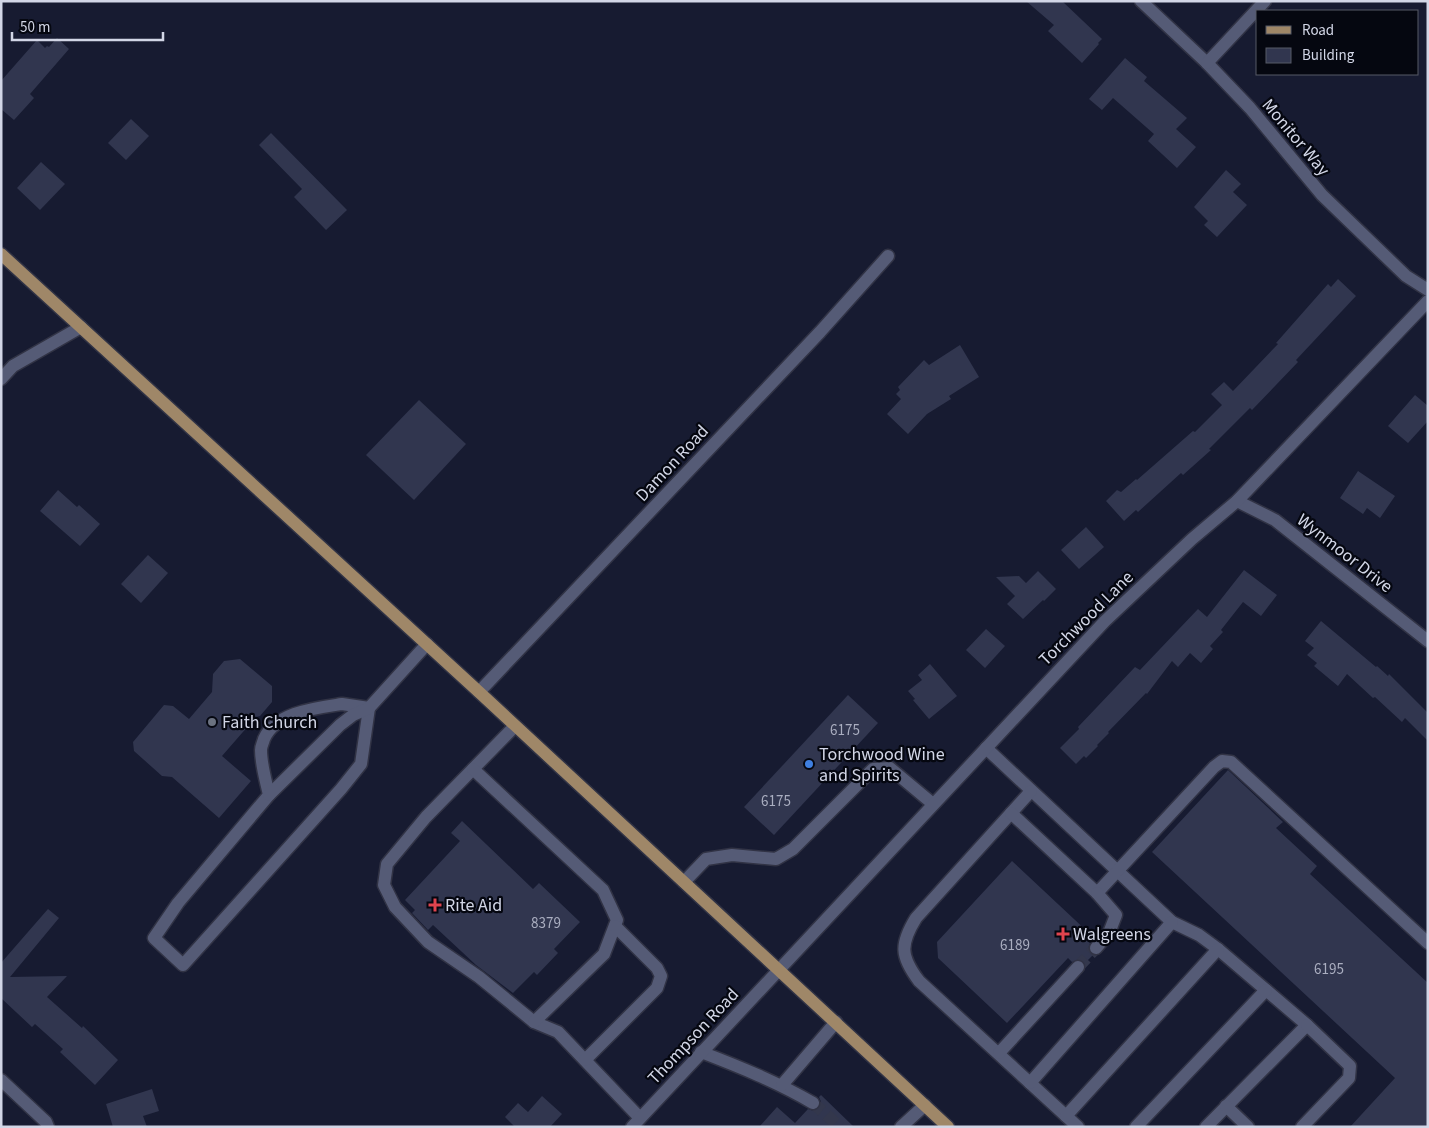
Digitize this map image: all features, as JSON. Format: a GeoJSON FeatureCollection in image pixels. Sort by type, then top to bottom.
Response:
{"type":"FeatureCollection","features":[{"type":"Feature","properties":{"kind":"main road"},"geometry":{"type":"LineString","coordinates":[[1,254],[427,644],[948,1127]]}},
{"type":"Feature","properties":{"kind":"street","name":"Monitor Way"},"geometry":{"type":"LineString","coordinates":[[1141,1],[1207,63],[1250,108],[1322,194],[1406,276],[1428,290]]}},
{"type":"Feature","properties":{"kind":"street"},"geometry":{"type":"LineString","coordinates":[[1207,63],[1256,11]]}},
{"type":"Feature","properties":{"kind":"street","name":"Damon Road"},"geometry":{"type":"LineString","coordinates":[[479,692],[813,339],[888,256]]}},
{"type":"Feature","properties":{"kind":"street","name":"Torchwood Lane"},"geometry":{"type":"LineString","coordinates":[[779,969],[1105,621],[1192,539],[1237,500],[1428,301]]}},
{"type":"Feature","properties":{"kind":"street"},"geometry":{"type":"LineString","coordinates":[[1,378],[13,366],[81,327]]}},
{"type":"Feature","properties":{"kind":"street","name":"Wynmoor Drive"},"geometry":{"type":"LineString","coordinates":[[1237,500],[1275,520],[1428,641]]}},
{"type":"Feature","properties":{"kind":"street"},"geometry":{"type":"LineString","coordinates":[[369,708],[360,764],[341,789],[183,965],[154,938],[178,903],[269,796],[340,725],[354,715],[369,708],[427,644]]}},
{"type":"Feature","properties":{"kind":"street"},"geometry":{"type":"LineString","coordinates":[[269,796],[260,748],[267,732],[289,716],[313,708],[342,704],[369,708]]}},
{"type":"Feature","properties":{"kind":"street"},"geometry":{"type":"LineString","coordinates":[[515,726],[426,817],[387,864],[384,885],[395,906],[428,942],[478,977],[534,1022],[558,1032],[585,1060],[636,1123]]}},
{"type":"Feature","properties":{"kind":"street"},"geometry":{"type":"LineString","coordinates":[[986,748],[1172,922],[1198,935],[1218,949],[1307,1025],[1350,1066],[1349,1078],[1302,1127]]}},
{"type":"Feature","properties":{"kind":"street"},"geometry":{"type":"LineString","coordinates":[[1097,893],[1214,767],[1222,761],[1231,762],[1428,943]]}},
{"type":"Feature","properties":{"kind":"street"},"geometry":{"type":"LineString","coordinates":[[684,882],[706,859],[732,855],[776,859],[793,849],[873,769],[890,768],[933,804]]}},
{"type":"Feature","properties":{"kind":"street"},"geometry":{"type":"LineString","coordinates":[[473,769],[602,890],[617,920],[604,954],[534,1022]]}},
{"type":"Feature","properties":{"kind":"street"},"geometry":{"type":"LineString","coordinates":[[1031,791],[916,918],[906,934],[904,952],[909,968],[919,981],[1078,1127]]}},
{"type":"Feature","properties":{"kind":"street"},"geometry":{"type":"LineString","coordinates":[[1011,813],[1097,893],[1116,915],[1110,934],[1096,948]]}},
{"type":"Feature","properties":{"kind":"street"},"geometry":{"type":"LineString","coordinates":[[1030,1083],[1172,922]]}},
{"type":"Feature","properties":{"kind":"street"},"geometry":{"type":"LineString","coordinates":[[585,1060],[657,988],[661,976],[657,968],[615,926]]}},
{"type":"Feature","properties":{"kind":"street"},"geometry":{"type":"LineString","coordinates":[[1066,1116],[1218,949]]}},
{"type":"Feature","properties":{"kind":"street"},"geometry":{"type":"LineString","coordinates":[[998,1053],[1078,967]]}},
{"type":"Feature","properties":{"kind":"street","name":"Thompson Road"},"geometry":{"type":"LineString","coordinates":[[636,1123],[779,969]]}},
{"type":"Feature","properties":{"kind":"street"},"geometry":{"type":"LineString","coordinates":[[1136,1127],[1266,990]]}},
{"type":"Feature","properties":{"kind":"street"},"geometry":{"type":"LineString","coordinates":[[782,1085],[836,1022]]}},
{"type":"Feature","properties":{"kind":"street"},"geometry":{"type":"LineString","coordinates":[[1206,1127],[1307,1025]]}},
{"type":"Feature","properties":{"kind":"street"},"geometry":{"type":"LineString","coordinates":[[701,1052],[754,1072],[782,1085],[813,1103]]}},
{"type":"Feature","properties":{"kind":"street"},"geometry":{"type":"LineString","coordinates":[[1,1080],[46,1122],[48,1127]]}},
{"type":"Feature","properties":{"kind":"street"},"geometry":{"type":"LineString","coordinates":[[900,1127],[926,1105]]}},
{"type":"Feature","properties":{"kind":"street"},"geometry":{"type":"LineString","coordinates":[[1226,1106],[1248,1127]]}},
{"type":"Feature","properties":{"kind":"building"},"geometry":{"type":"Polygon","coordinates":[[[1026,1],[1062,1],[1102,39],[1082,63],[1048,31],[1054,25],[1026,1]]]}},
{"type":"Feature","properties":{"kind":"building"},"geometry":{"type":"Polygon","coordinates":[[[57,38],[69,49],[30,94],[34,98],[14,120],[1,109],[1,81],[37,40],[45,48],[49,47],[57,38]]]}},
{"type":"Feature","properties":{"kind":"building"},"geometry":{"type":"Polygon","coordinates":[[[1125,58],[1147,77],[1144,81],[1187,118],[1176,129],[1196,147],[1177,168],[1148,141],[1154,134],[1113,98],[1102,110],[1089,99],[1125,58]]]}},
{"type":"Feature","properties":{"kind":"building"},"geometry":{"type":"Polygon","coordinates":[[[131,119],[149,136],[126,160],[108,143],[131,119]]]}},
{"type":"Feature","properties":{"kind":"building"},"geometry":{"type":"Polygon","coordinates":[[[271,133],[347,210],[326,230],[294,197],[302,189],[259,145],[271,133]]]}},
{"type":"Feature","properties":{"kind":"building"},"geometry":{"type":"Polygon","coordinates":[[[41,162],[65,184],[40,210],[17,188],[41,162]]]}},
{"type":"Feature","properties":{"kind":"building"},"geometry":{"type":"Polygon","coordinates":[[[1226,170],[1241,184],[1233,192],[1247,205],[1217,237],[1204,225],[1208,221],[1194,207],[1226,170]]]}},
{"type":"Feature","properties":{"kind":"building"},"geometry":{"type":"Polygon","coordinates":[[[1338,279],[1356,296],[1296,360],[1298,362],[1252,410],[1250,408],[1209,449],[1211,450],[1183,475],[1181,473],[1138,512],[1136,510],[1124,521],[1106,501],[1117,490],[1121,492],[1137,480],[1193,431],[1195,432],[1222,405],[1211,394],[1224,382],[1233,391],[1278,344],[1276,343],[1328,284],[1331,287],[1338,279]]]}},
{"type":"Feature","properties":{"kind":"building"},"geometry":{"type":"Polygon","coordinates":[[[960,345],[979,377],[949,396],[951,399],[927,414],[908,434],[887,414],[901,399],[896,394],[900,390],[898,387],[924,360],[929,365],[960,345]]]}},
{"type":"Feature","properties":{"kind":"building"},"geometry":{"type":"Polygon","coordinates":[[[1415,395],[1428,406],[1428,421],[1408,443],[1388,426],[1415,395]]]}},
{"type":"Feature","properties":{"kind":"building"},"geometry":{"type":"Polygon","coordinates":[[[419,400],[466,444],[414,500],[366,455],[419,400]]]}},
{"type":"Feature","properties":{"kind":"building"},"geometry":{"type":"Polygon","coordinates":[[[1358,471],[1395,496],[1380,518],[1367,508],[1363,514],[1340,498],[1358,471]]]}},
{"type":"Feature","properties":{"kind":"building"},"geometry":{"type":"Polygon","coordinates":[[[58,490],[77,507],[79,505],[100,524],[80,546],[40,511],[58,490]]]}},
{"type":"Feature","properties":{"kind":"building"},"geometry":{"type":"Polygon","coordinates":[[[1086,527],[1104,547],[1079,569],[1061,550],[1086,527]]]}},
{"type":"Feature","properties":{"kind":"building"},"geometry":{"type":"Polygon","coordinates":[[[148,555],[168,573],[141,603],[121,584],[148,555]]]}},
{"type":"Feature","properties":{"kind":"building"},"geometry":{"type":"Polygon","coordinates":[[[1244,570],[1277,595],[1261,616],[1243,602],[1221,630],[1223,632],[1210,646],[1213,649],[1201,663],[1190,653],[1178,667],[1172,661],[1147,694],[1108,732],[1086,758],[1084,756],[1076,764],[1060,748],[1079,729],[1078,727],[1135,667],[1140,670],[1198,609],[1207,617],[1244,570]]]}},
{"type":"Feature","properties":{"kind":"building"},"geometry":{"type":"Polygon","coordinates":[[[1038,571],[1056,589],[1023,619],[1007,604],[1015,596],[996,577],[1019,576],[1026,583],[1038,571]]]}},
{"type":"Feature","properties":{"kind":"building"},"geometry":{"type":"Polygon","coordinates":[[[1321,621],[1376,667],[1388,676],[1389,674],[1428,713],[1428,741],[1405,718],[1402,722],[1347,674],[1338,686],[1314,666],[1317,663],[1307,655],[1314,648],[1305,641],[1321,621]]]}},
{"type":"Feature","properties":{"kind":"building"},"geometry":{"type":"Polygon","coordinates":[[[986,629],[1005,646],[985,668],[966,650],[986,629]]]}},
{"type":"Feature","properties":{"kind":"building"},"geometry":{"type":"Polygon","coordinates":[[[240,659],[272,686],[272,702],[260,716],[256,717],[222,756],[251,781],[219,818],[172,777],[162,776],[134,751],[133,742],[164,705],[173,706],[189,719],[212,692],[213,674],[224,661],[240,659]]]}},
{"type":"Feature","properties":{"kind":"building"},"geometry":{"type":"Polygon","coordinates":[[[930,664],[957,696],[929,719],[908,691],[922,680],[918,675],[930,664]]]}},
{"type":"Feature","properties":{"kind":"building"},"geometry":{"type":"Polygon","coordinates":[[[848,695],[878,723],[774,835],[744,807],[848,695]]]}},
{"type":"Feature","properties":{"kind":"building"},"geometry":{"type":"Polygon","coordinates":[[[1228,770],[1283,822],[1276,828],[1317,866],[1310,874],[1428,983],[1428,1127],[1350,1127],[1395,1078],[1152,852],[1228,770]]]}},
{"type":"Feature","properties":{"kind":"building","name":"Rite Aid"},"geometry":{"type":"Polygon","coordinates":[[[462,821],[533,889],[539,883],[580,922],[554,949],[558,953],[537,975],[534,972],[513,993],[476,965],[433,925],[428,930],[412,913],[415,910],[405,900],[460,841],[451,833],[462,821]]]}},
{"type":"Feature","properties":{"kind":"building","name":"Walgreens"},"geometry":{"type":"Polygon","coordinates":[[[1012,861],[1090,934],[1085,939],[1090,943],[1088,950],[1093,955],[1085,963],[1080,959],[1072,962],[1068,958],[1007,1023],[938,958],[937,942],[1012,861]]]}},
{"type":"Feature","properties":{"kind":"building"},"geometry":{"type":"Polygon","coordinates":[[[48,909],[59,918],[10,977],[67,976],[47,997],[82,1028],[83,1026],[118,1060],[95,1085],[60,1052],[63,1049],[35,1024],[32,1027],[1,998],[1,963],[48,909]]]}},
{"type":"Feature","properties":{"kind":"building"},"geometry":{"type":"Polygon","coordinates":[[[152,1089],[159,1111],[143,1116],[147,1127],[113,1127],[106,1104],[152,1089]]]}},
{"type":"Feature","properties":{"kind":"building"},"geometry":{"type":"Polygon","coordinates":[[[821,1095],[854,1127],[759,1127],[777,1107],[795,1123],[808,1109],[814,1111],[820,1107],[819,1097],[821,1095]]]}},
{"type":"Feature","properties":{"kind":"building"},"geometry":{"type":"Polygon","coordinates":[[[542,1096],[562,1114],[550,1127],[513,1127],[505,1117],[518,1103],[528,1112],[542,1096]]]}},
{"type":"Feature","properties":{"kind":"tunnel"},"geometry":{"type":"LineString","coordinates":[[1078,967],[1096,948]]}},
{"type":"Feature","properties":{"kind":"tunnel"},"geometry":{"type":"LineString","coordinates":[[813,1103],[840,1127]]}},
{"type":"Feature","properties":{"kind":"place","name":"Faith Church"},"geometry":{"type":"Point","coordinates":[212,722]}},
{"type":"Feature","properties":{"kind":"place","name":"Torchwood Wine and Spirits"},"geometry":{"type":"Point","coordinates":[809,764]}},
{"type":"Feature","properties":{"kind":"place","name":"Rite Aid"},"geometry":{"type":"Point","coordinates":[435,905]}},
{"type":"Feature","properties":{"kind":"place","name":"Walgreens"},"geometry":{"type":"Point","coordinates":[1063,934]}}]}
